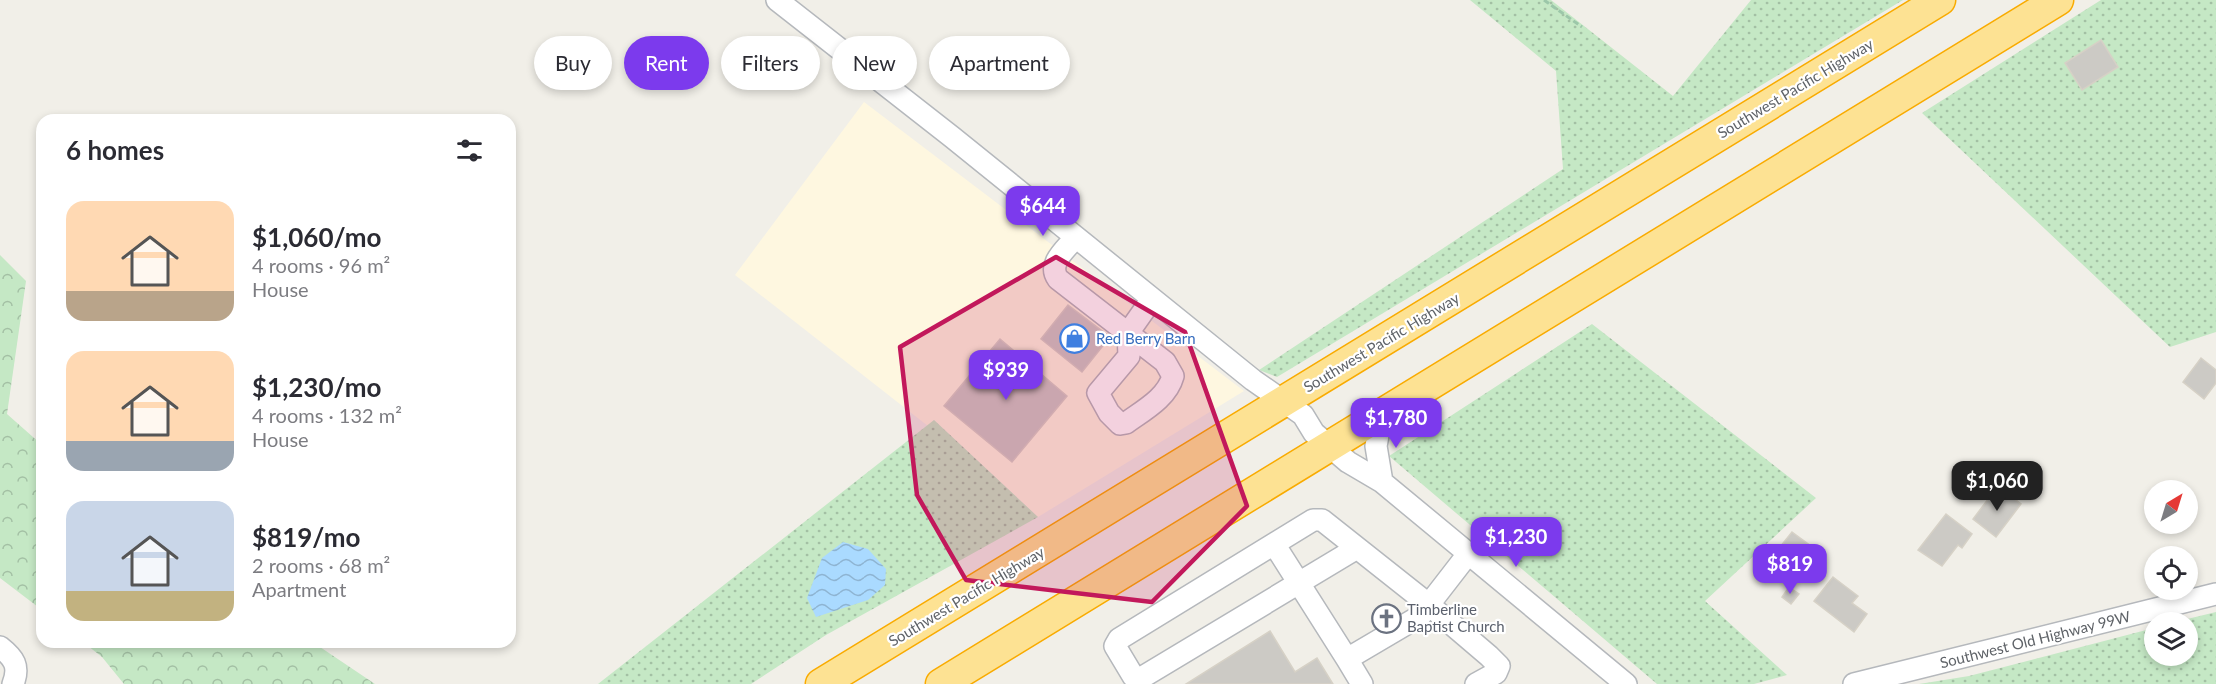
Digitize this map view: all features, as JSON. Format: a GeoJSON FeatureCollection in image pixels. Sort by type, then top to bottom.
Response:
{"type":"FeatureCollection","features":[{"type":"Feature","properties":{"kind":"highway","name":"Southwest Pacific Highway"},"geometry":{"type":"LineString","coordinates":[[821,684],[1940,0]]}},
{"type":"Feature","properties":{"kind":"highway"},"geometry":{"type":"LineString","coordinates":[[941,684],[2058,0]]}},
{"type":"Feature","properties":{"kind":"street"},"geometry":{"type":"LineString","coordinates":[[787,3],[1252,380],[1303,415],[1314,433],[1348,462],[1382,482],[1626,684]]}},
{"type":"Feature","properties":{"kind":"street"},"geometry":{"type":"LineString","coordinates":[[1075,238],[1054,266],[1054,273],[1058,279],[1128,333],[1152,299]]}},
{"type":"Feature","properties":{"kind":"street"},"geometry":{"type":"LineString","coordinates":[[1382,414],[1376,446],[1382,482]]}},
{"type":"Feature","properties":{"kind":"street"},"geometry":{"type":"LineString","coordinates":[[1357,548],[1141,678],[1133,676],[1115,646],[1119,639],[1313,520],[1322,520],[1428,604],[1499,666],[1496,673],[1476,684]]}},
{"type":"Feature","properties":{"kind":"street"},"geometry":{"type":"LineString","coordinates":[[1274,544],[1362,684]]}},
{"type":"Feature","properties":{"kind":"street"},"geometry":{"type":"LineString","coordinates":[[1347,659],[1420,616],[1468,554]]}},
{"type":"Feature","properties":{"kind":"street","name":"Southwest Old Highway 99W"},"geometry":{"type":"LineString","coordinates":[[1854,684],[2216,594]]}},
{"type":"Feature","properties":{"kind":"street"},"geometry":{"type":"LineString","coordinates":[[0,647],[13,657],[16,669],[13,684]]}},
{"type":"Feature","properties":{"kind":"path"},"geometry":{"type":"LineString","coordinates":[[1544,0],[1582,27]]}},
{"type":"Feature","properties":{"kind":"highlighted area"},"geometry":{"type":"Polygon","coordinates":[[[1056,257],[1185,332],[1247,506],[1152,602],[966,580],[917,495],[900,347],[1056,257]]]}},
{"type":"Feature","properties":{"kind":"shaded area"},"geometry":{"type":"Polygon","coordinates":[[[864,102],[1244,391],[1038,517],[934,420],[928,426],[735,275],[864,102]]]}},
{"type":"Feature","properties":{"kind":"green space"},"geometry":{"type":"Polygon","coordinates":[[[1470,0],[1551,0],[1673,96],[1751,0],[1903,0],[1277,377],[1259,370],[1563,169],[1556,71],[1470,0]]]}},
{"type":"Feature","properties":{"kind":"green space"},"geometry":{"type":"Polygon","coordinates":[[[2101,0],[2216,0],[2216,332],[2170,347],[1922,113],[2101,0]]]}},
{"type":"Feature","properties":{"kind":"green space"},"geometry":{"type":"Polygon","coordinates":[[[0,255],[26,281],[7,414],[36,440],[36,605],[0,578],[0,255]]]}},
{"type":"Feature","properties":{"kind":"green space"},"geometry":{"type":"Polygon","coordinates":[[[1592,324],[1816,498],[1705,601],[1787,675],[1754,684],[1657,684],[1389,456],[1592,324]]]}},
{"type":"Feature","properties":{"kind":"green space"},"geometry":{"type":"Polygon","coordinates":[[[934,420],[1038,517],[826,635],[751,684],[598,684],[934,420]]]}},
{"type":"Feature","properties":{"kind":"green space"},"geometry":{"type":"Polygon","coordinates":[[[2216,612],[2216,684],[1919,684],[1969,676],[2144,631],[2144,666],[2198,666],[2198,616],[2216,612]]]}},
{"type":"Feature","properties":{"kind":"green space"},"geometry":{"type":"Polygon","coordinates":[[[91,648],[321,648],[375,684],[124,684],[102,657],[91,648]]]}},
{"type":"Feature","properties":{"kind":"water"},"geometry":{"type":"Polygon","coordinates":[[[843,542],[868,549],[886,569],[885,585],[868,600],[816,617],[807,598],[822,558],[843,542]]]}},
{"type":"Feature","properties":{"kind":"building"},"geometry":{"type":"Polygon","coordinates":[[[2101,40],[2118,67],[2082,90],[2065,63],[2101,40]]]}},
{"type":"Feature","properties":{"kind":"building","name":"Red Berry Barn"},"geometry":{"type":"Polygon","coordinates":[[[1068,305],[1110,337],[1082,372],[1041,339],[1068,305]]]}},
{"type":"Feature","properties":{"kind":"building"},"geometry":{"type":"Polygon","coordinates":[[[1000,339],[1067,396],[1012,462],[944,406],[1000,339]]]}},
{"type":"Feature","properties":{"kind":"building"},"geometry":{"type":"Polygon","coordinates":[[[2201,358],[2216,370],[2216,383],[2204,399],[2183,382],[2201,358]]]}},
{"type":"Feature","properties":{"kind":"building"},"geometry":{"type":"Polygon","coordinates":[[[1998,486],[2021,504],[1996,537],[1973,519],[1998,486]]]}},
{"type":"Feature","properties":{"kind":"building"},"geometry":{"type":"Polygon","coordinates":[[[1946,514],[1972,534],[1962,548],[1958,545],[1942,566],[1918,550],[1946,514]]]}},
{"type":"Feature","properties":{"kind":"building"},"geometry":{"type":"Polygon","coordinates":[[[1792,532],[1815,549],[1794,576],[1771,558],[1792,532]]]}},
{"type":"Feature","properties":{"kind":"building"},"geometry":{"type":"Polygon","coordinates":[[[1833,577],[1858,596],[1852,603],[1867,614],[1854,632],[1814,601],[1833,577]]]}},
{"type":"Feature","properties":{"kind":"building"},"geometry":{"type":"Polygon","coordinates":[[[1789,587],[1799,594],[1791,604],[1782,597],[1789,587]]]}},
{"type":"Feature","properties":{"kind":"building"},"geometry":{"type":"Polygon","coordinates":[[[1270,631],[1295,672],[1317,658],[1333,684],[1186,684],[1270,631]]]}},
{"type":"Feature","properties":{"kind":"place","name":"Red Berry Barn"},"geometry":{"type":"Point","coordinates":[1075,338]}},
{"type":"Feature","properties":{"kind":"place","name":"Timberline Baptist Church"},"geometry":{"type":"Point","coordinates":[1386,618]}}]}
